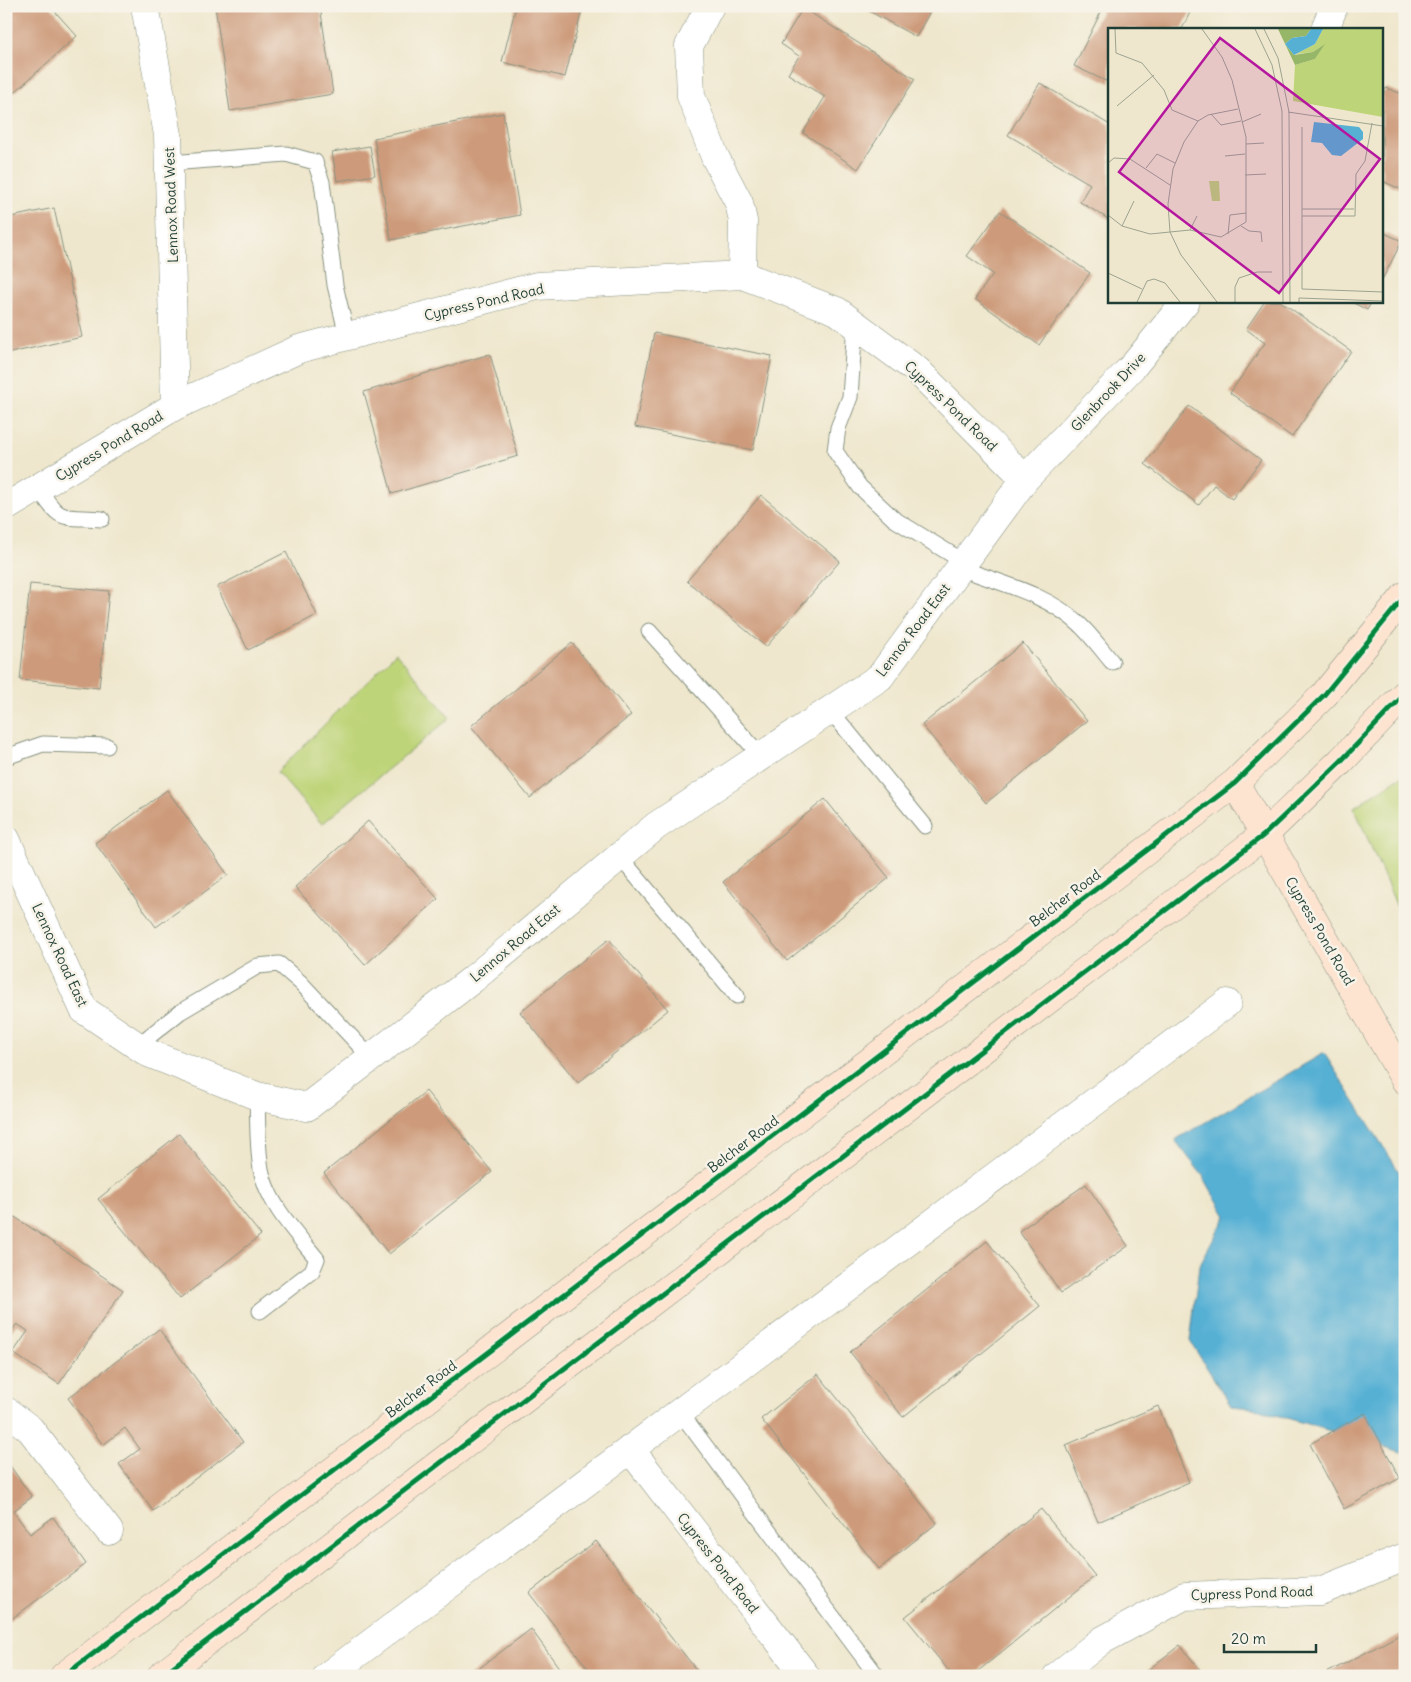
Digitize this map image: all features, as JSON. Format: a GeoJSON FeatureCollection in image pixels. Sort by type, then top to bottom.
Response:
{"type":"FeatureCollection","features":[{"type":"Feature","properties":{"kind":"main road","name":"Belcher Road"},"geometry":{"type":"LineString","coordinates":[[64,1676],[1234,783],[1324,696],[1405,596]]}},
{"type":"Feature","properties":{"kind":"main road"},"geometry":{"type":"LineString","coordinates":[[160,1676],[1264,835],[1341,761],[1405,694]]}},
{"type":"Feature","properties":{"kind":"main road","name":"Cypress Pond Road"},"geometry":{"type":"LineString","coordinates":[[1234,783],[1405,1080]]}},
{"type":"Feature","properties":{"kind":"street","name":"Lennox Road West"},"geometry":{"type":"LineString","coordinates":[[145,6],[168,135],[175,406]]}},
{"type":"Feature","properties":{"kind":"street"},"geometry":{"type":"LineString","coordinates":[[710,6],[689,46],[691,96],[715,157],[739,203],[743,221],[742,275]]}},
{"type":"Feature","properties":{"kind":"street"},"geometry":{"type":"LineString","coordinates":[[1325,28],[1334,6]]}},
{"type":"Feature","properties":{"kind":"street","name":"Cypress Pond Road"},"geometry":{"type":"LineString","coordinates":[[6,507],[175,406],[299,349],[537,286],[742,275],[837,311],[918,371],[1026,479]]}},
{"type":"Feature","properties":{"kind":"street","name":"Glenbrook Drive"},"geometry":{"type":"LineString","coordinates":[[1026,479],[1134,365],[1185,302]]}},
{"type":"Feature","properties":{"kind":"street","name":"Lennox Road East"},"geometry":{"type":"LineString","coordinates":[[6,838],[84,1010],[136,1047],[257,1096],[307,1106],[473,979],[656,826],[880,677],[1026,479]]}},
{"type":"Feature","properties":{"kind":"street"},"geometry":{"type":"LineString","coordinates":[[327,1676],[1227,1003]]}},
{"type":"Feature","properties":{"kind":"street"},"geometry":{"type":"LineString","coordinates":[[6,1411],[30,1429],[110,1530]]}},
{"type":"Feature","properties":{"kind":"street","name":"Cypress Pond Road"},"geometry":{"type":"LineString","coordinates":[[630,1449],[806,1676]]}},
{"type":"Feature","properties":{"kind":"street","name":"Cypress Pond Road"},"geometry":{"type":"LineString","coordinates":[[1056,1676],[1101,1641],[1184,1596],[1320,1591],[1405,1557]]}},
{"type":"Feature","properties":{"kind":"lane"},"geometry":{"type":"LineString","coordinates":[[170,163],[286,154],[315,162],[322,182],[335,285],[347,336]]}},
{"type":"Feature","properties":{"kind":"lane"},"geometry":{"type":"LineString","coordinates":[[855,324],[850,397],[838,428],[835,451],[860,488],[894,519],[962,565],[1039,598],[1062,611],[1079,623],[1112,662]]}},
{"type":"Feature","properties":{"kind":"lane"},"geometry":{"type":"LineString","coordinates":[[38,488],[55,513],[61,516],[102,519]]}},
{"type":"Feature","properties":{"kind":"lane"},"geometry":{"type":"LineString","coordinates":[[649,632],[760,756]]}},
{"type":"Feature","properties":{"kind":"lane"},"geometry":{"type":"LineString","coordinates":[[830,710],[924,826]]}},
{"type":"Feature","properties":{"kind":"lane"},"geometry":{"type":"LineString","coordinates":[[6,757],[43,744],[107,746]]}},
{"type":"Feature","properties":{"kind":"lane"},"geometry":{"type":"LineString","coordinates":[[619,856],[737,996]]}},
{"type":"Feature","properties":{"kind":"lane"},"geometry":{"type":"LineString","coordinates":[[136,1047],[180,1012],[258,966],[279,964],[301,983],[370,1058]]}},
{"type":"Feature","properties":{"kind":"lane"},"geometry":{"type":"LineString","coordinates":[[257,1096],[261,1170],[271,1196],[283,1216],[317,1259],[312,1271],[260,1311]]}},
{"type":"Feature","properties":{"kind":"lane"},"geometry":{"type":"LineString","coordinates":[[680,1412],[878,1676]]}},
{"type":"Feature","properties":{"kind":"green space"},"geometry":{"type":"Polygon","coordinates":[[[396,653],[450,718],[322,824],[277,772],[396,653]]]}},
{"type":"Feature","properties":{"kind":"green space"},"geometry":{"type":"Polygon","coordinates":[[[1405,774],[1405,925],[1354,807],[1405,774]]]}},
{"type":"Feature","properties":{"kind":"water"},"geometry":{"type":"Polygon","coordinates":[[[1324,1053],[1405,1181],[1405,1453],[1253,1408],[1231,1406],[1190,1341],[1199,1266],[1226,1216],[1203,1176],[1175,1140],[1324,1053]]]}},
{"type":"Feature","properties":{"kind":"building"},"geometry":{"type":"Polygon","coordinates":[[[6,6],[50,6],[77,36],[6,100],[6,6]]]}},
{"type":"Feature","properties":{"kind":"building"},"geometry":{"type":"Polygon","coordinates":[[[215,6],[320,6],[333,94],[230,111],[215,6]]]}},
{"type":"Feature","properties":{"kind":"building"},"geometry":{"type":"Polygon","coordinates":[[[516,6],[583,6],[565,77],[502,62],[516,6]]]}},
{"type":"Feature","properties":{"kind":"building"},"geometry":{"type":"Polygon","coordinates":[[[860,6],[933,6],[916,37],[860,6]]]}},
{"type":"Feature","properties":{"kind":"building"},"geometry":{"type":"Polygon","coordinates":[[[1104,6],[1193,6],[1182,28],[1108,28],[1108,82],[1074,66],[1104,6]]]}},
{"type":"Feature","properties":{"kind":"building"},"geometry":{"type":"Polygon","coordinates":[[[803,8],[915,79],[858,169],[803,133],[825,97],[788,74],[799,56],[781,44],[803,8]]]}},
{"type":"Feature","properties":{"kind":"building"},"geometry":{"type":"Polygon","coordinates":[[[1040,83],[1108,124],[1108,219],[1080,202],[1090,184],[1008,135],[1040,83]]]}},
{"type":"Feature","properties":{"kind":"building"},"geometry":{"type":"Polygon","coordinates":[[[1386,88],[1405,95],[1405,191],[1384,182],[1384,92],[1386,88]]]}},
{"type":"Feature","properties":{"kind":"building"},"geometry":{"type":"Polygon","coordinates":[[[503,113],[520,215],[391,240],[374,138],[503,113]]]}},
{"type":"Feature","properties":{"kind":"building"},"geometry":{"type":"Polygon","coordinates":[[[370,146],[375,175],[337,181],[332,152],[370,146]]]}},
{"type":"Feature","properties":{"kind":"building"},"geometry":{"type":"Polygon","coordinates":[[[54,208],[82,337],[6,354],[6,218],[54,208]]]}},
{"type":"Feature","properties":{"kind":"building"},"geometry":{"type":"Polygon","coordinates":[[[1000,211],[1090,273],[1039,345],[975,299],[993,274],[967,256],[1000,211]]]}},
{"type":"Feature","properties":{"kind":"building"},"geometry":{"type":"Polygon","coordinates":[[[1384,233],[1402,241],[1384,276],[1384,233]]]}},
{"type":"Feature","properties":{"kind":"building"},"geometry":{"type":"Polygon","coordinates":[[[1264,302],[1281,302],[1351,351],[1292,437],[1230,393],[1265,343],[1246,329],[1264,302]]]}},
{"type":"Feature","properties":{"kind":"building"},"geometry":{"type":"Polygon","coordinates":[[[1352,302],[1371,302],[1367,310],[1352,302]]]}},
{"type":"Feature","properties":{"kind":"building"},"geometry":{"type":"Polygon","coordinates":[[[654,333],[772,356],[753,450],[635,427],[654,333]]]}},
{"type":"Feature","properties":{"kind":"building"},"geometry":{"type":"Polygon","coordinates":[[[490,354],[518,456],[392,494],[364,392],[490,354]]]}},
{"type":"Feature","properties":{"kind":"building"},"geometry":{"type":"Polygon","coordinates":[[[1189,406],[1261,460],[1232,499],[1214,485],[1199,505],[1145,464],[1189,406]]]}},
{"type":"Feature","properties":{"kind":"building"},"geometry":{"type":"Polygon","coordinates":[[[761,495],[840,561],[766,647],[687,581],[761,495]]]}},
{"type":"Feature","properties":{"kind":"building"},"geometry":{"type":"Polygon","coordinates":[[[286,552],[317,615],[248,650],[217,587],[286,552]]]}},
{"type":"Feature","properties":{"kind":"building"},"geometry":{"type":"Polygon","coordinates":[[[30,584],[109,591],[99,688],[20,680],[30,584]]]}},
{"type":"Feature","properties":{"kind":"building"},"geometry":{"type":"Polygon","coordinates":[[[572,643],[631,715],[530,798],[471,726],[572,643]]]}},
{"type":"Feature","properties":{"kind":"building"},"geometry":{"type":"Polygon","coordinates":[[[1023,643],[1087,721],[986,803],[922,725],[1023,643]]]}},
{"type":"Feature","properties":{"kind":"building"},"geometry":{"type":"Polygon","coordinates":[[[167,790],[228,875],[156,927],[95,843],[167,790]]]}},
{"type":"Feature","properties":{"kind":"building"},"geometry":{"type":"Polygon","coordinates":[[[825,799],[889,878],[787,961],[723,882],[825,799]]]}},
{"type":"Feature","properties":{"kind":"building"},"geometry":{"type":"Polygon","coordinates":[[[368,821],[438,899],[365,965],[295,887],[368,821]]]}},
{"type":"Feature","properties":{"kind":"building"},"geometry":{"type":"Polygon","coordinates":[[[609,939],[668,1010],[578,1083],[520,1012],[609,939]]]}},
{"type":"Feature","properties":{"kind":"building"},"geometry":{"type":"Polygon","coordinates":[[[426,1091],[492,1172],[389,1254],[324,1173],[426,1091]]]}},
{"type":"Feature","properties":{"kind":"building"},"geometry":{"type":"Polygon","coordinates":[[[179,1134],[261,1235],[180,1299],[98,1199],[179,1134]]]}},
{"type":"Feature","properties":{"kind":"building"},"geometry":{"type":"Polygon","coordinates":[[[1086,1184],[1128,1246],[1061,1293],[1019,1231],[1086,1184]]]}},
{"type":"Feature","properties":{"kind":"building"},"geometry":{"type":"Polygon","coordinates":[[[6,1211],[123,1290],[59,1384],[13,1353],[28,1331],[17,1324],[6,1338],[6,1211]]]}},
{"type":"Feature","properties":{"kind":"building"},"geometry":{"type":"Polygon","coordinates":[[[987,1241],[1040,1306],[903,1417],[850,1352],[987,1241]]]}},
{"type":"Feature","properties":{"kind":"building"},"geometry":{"type":"Polygon","coordinates":[[[159,1329],[243,1442],[153,1511],[119,1464],[140,1449],[125,1428],[103,1445],[68,1398],[159,1329]]]}},
{"type":"Feature","properties":{"kind":"building"},"geometry":{"type":"Polygon","coordinates":[[[818,1374],[937,1523],[879,1569],[761,1419],[818,1374]]]}},
{"type":"Feature","properties":{"kind":"building"},"geometry":{"type":"Polygon","coordinates":[[[1158,1406],[1189,1482],[1098,1522],[1066,1445],[1158,1406]]]}},
{"type":"Feature","properties":{"kind":"building"},"geometry":{"type":"Polygon","coordinates":[[[1365,1413],[1400,1478],[1344,1509],[1310,1444],[1365,1413]]]}},
{"type":"Feature","properties":{"kind":"building"},"geometry":{"type":"Polygon","coordinates":[[[6,1460],[32,1497],[13,1511],[30,1534],[53,1517],[86,1564],[6,1623],[6,1460]]]}},
{"type":"Feature","properties":{"kind":"building"},"geometry":{"type":"Polygon","coordinates":[[[1041,1509],[1095,1576],[972,1676],[953,1676],[905,1617],[1041,1509]]]}},
{"type":"Feature","properties":{"kind":"building"},"geometry":{"type":"Polygon","coordinates":[[[596,1541],[701,1676],[594,1676],[529,1593],[596,1541]]]}},
{"type":"Feature","properties":{"kind":"building"},"geometry":{"type":"Polygon","coordinates":[[[531,1629],[565,1676],[469,1676],[531,1629]]]}},
{"type":"Feature","properties":{"kind":"building"},"geometry":{"type":"Polygon","coordinates":[[[1405,1632],[1405,1676],[1321,1676],[1405,1632]]]}},
{"type":"Feature","properties":{"kind":"building"},"geometry":{"type":"Polygon","coordinates":[[[1180,1645],[1205,1676],[1140,1676],[1180,1645]]]}},
{"type":"Feature","properties":{"kind":"cycle path"},"geometry":{"type":"LineString","coordinates":[[64,1676],[1235,783],[1324,695],[1405,596]]}},
{"type":"Feature","properties":{"kind":"cycle path"},"geometry":{"type":"LineString","coordinates":[[161,1676],[1264,835],[1341,761],[1405,694]]}}]}
